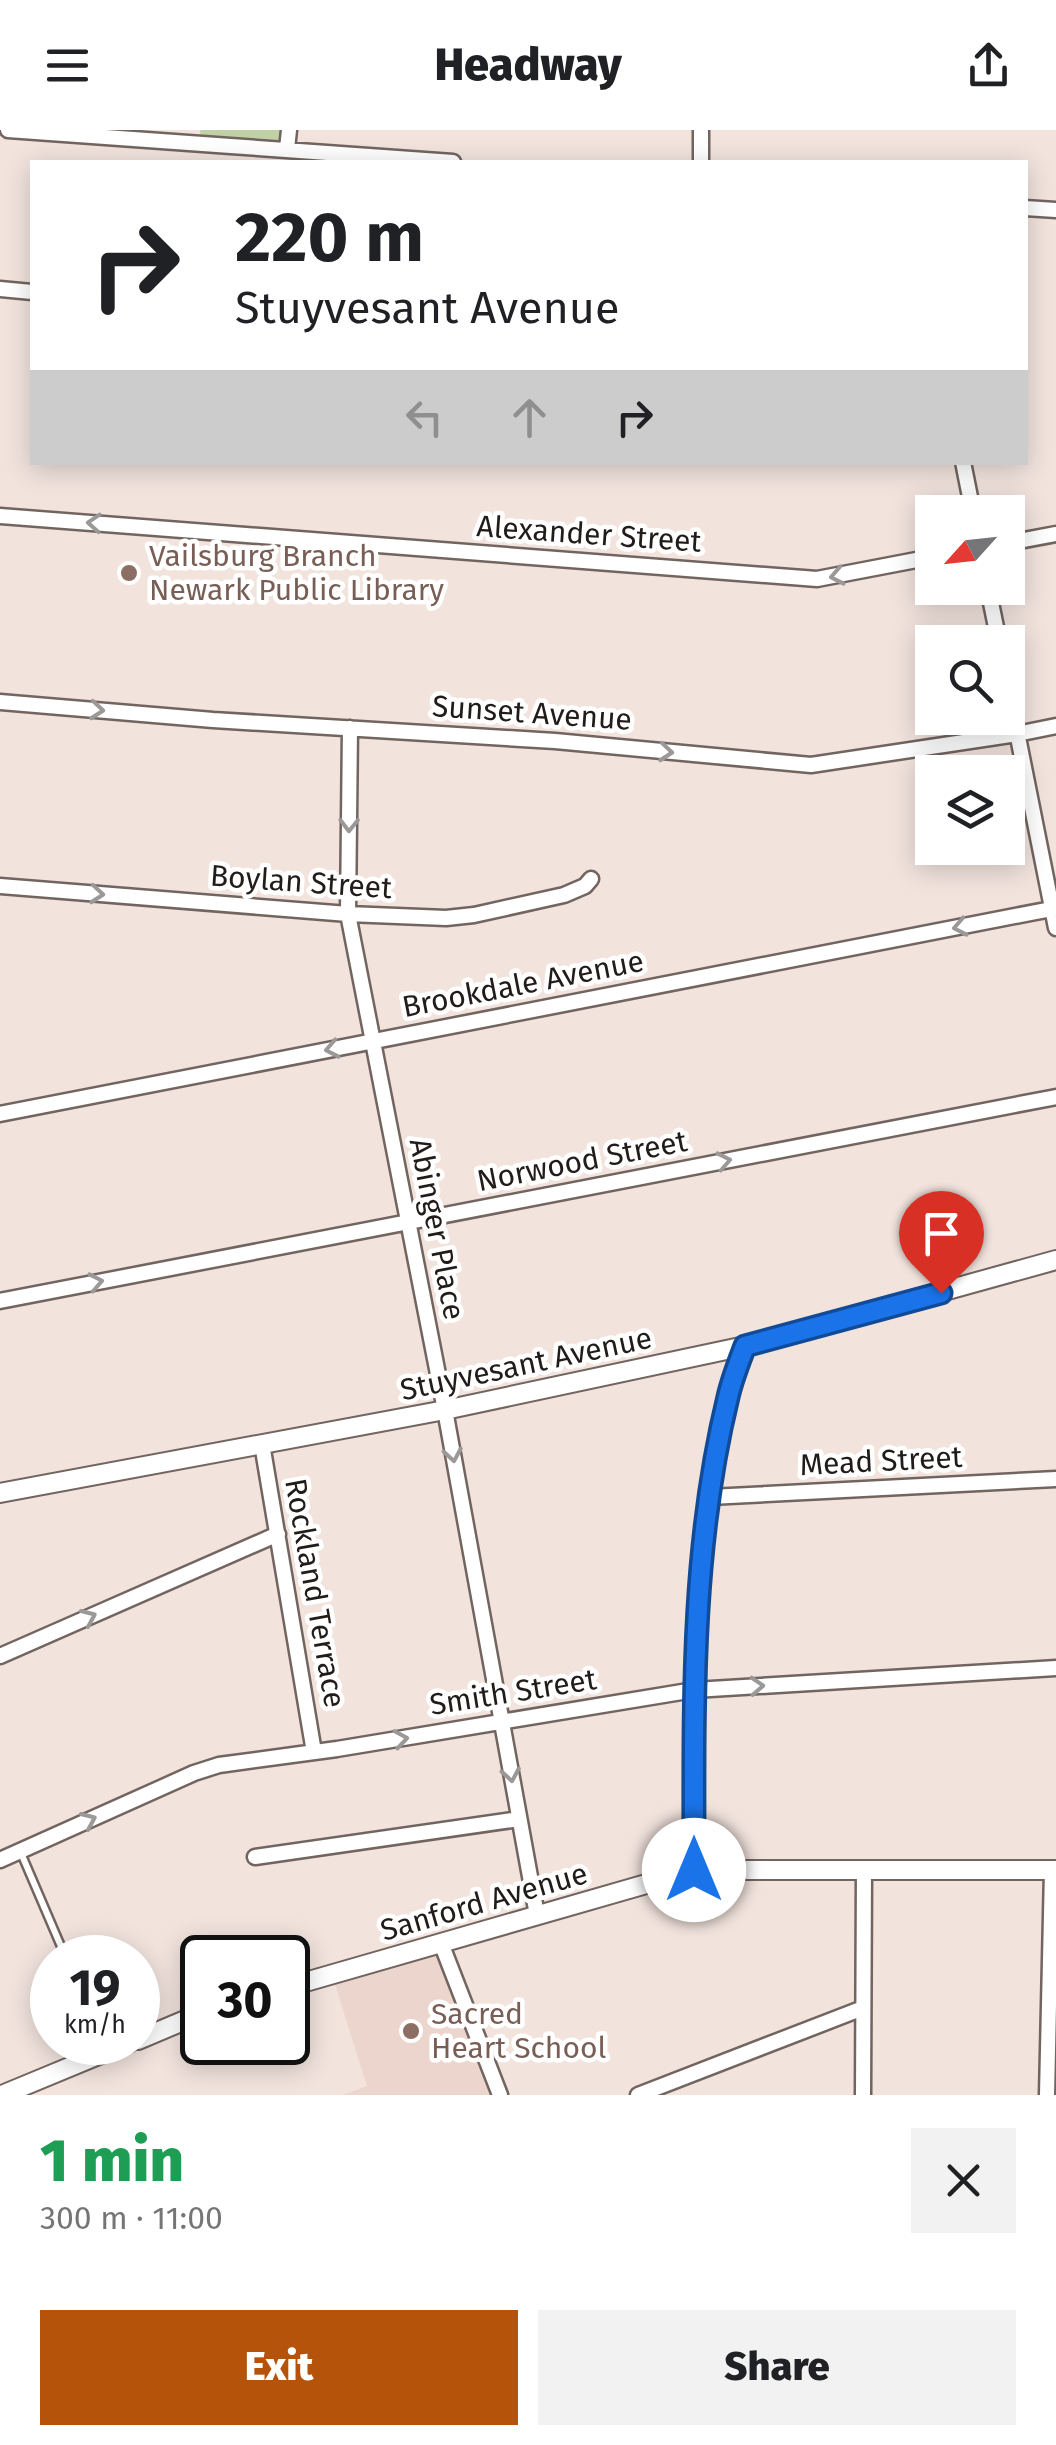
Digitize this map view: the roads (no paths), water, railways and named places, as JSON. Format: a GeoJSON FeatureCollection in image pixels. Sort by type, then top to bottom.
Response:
{"type":"FeatureCollection","features":[{"type":"Feature","properties":{"kind":"main road","name":"Stuyvesant Avenue"},"geometry":{"type":"LineString","coordinates":[[0,1494],[444,1410],[745,1346],[1056,1260]]}},
{"type":"Feature","properties":{"kind":"main road","name":"Sanford Avenue"},"geometry":{"type":"LineString","coordinates":[[310,1981],[694,1870],[1054,1870]]}},
{"type":"Feature","properties":{"kind":"main road"},"geometry":{"type":"LineString","coordinates":[[2,2095],[67,2065]]}},
{"type":"Feature","properties":{"kind":"street"},"geometry":{"type":"LineString","coordinates":[[8,130],[196,137],[429,160]]}},
{"type":"Feature","properties":{"kind":"street"},"geometry":{"type":"LineString","coordinates":[[286,148],[289,130]]}},
{"type":"Feature","properties":{"kind":"street"},"geometry":{"type":"LineString","coordinates":[[701,130],[701,160]]}},
{"type":"Feature","properties":{"kind":"street"},"geometry":{"type":"LineString","coordinates":[[1028,208],[1056,210]]}},
{"type":"Feature","properties":{"kind":"street"},"geometry":{"type":"LineString","coordinates":[[0,289],[30,292]]}},
{"type":"Feature","properties":{"kind":"street"},"geometry":{"type":"LineString","coordinates":[[963,465],[969,495]]}},
{"type":"Feature","properties":{"kind":"street","name":"Alexander Street"},"geometry":{"type":"LineString","coordinates":[[0,516],[817,580],[915,560]]}},
{"type":"Feature","properties":{"kind":"street"},"geometry":{"type":"LineString","coordinates":[[1025,540],[1056,534]]}},
{"type":"Feature","properties":{"kind":"street","name":"Sunset Avenue"},"geometry":{"type":"LineString","coordinates":[[0,702],[556,741],[811,765],[1010,735]]}},
{"type":"Feature","properties":{"kind":"street","name":"Sunset Avenue"},"geometry":{"type":"LineString","coordinates":[[1025,732],[1056,726]]}},
{"type":"Feature","properties":{"kind":"street","name":"Abinger Place"},"geometry":{"type":"LineString","coordinates":[[350,728],[348,914],[537,1915]]}},
{"type":"Feature","properties":{"kind":"street"},"geometry":{"type":"LineString","coordinates":[[1017,735],[1056,928]]}},
{"type":"Feature","properties":{"kind":"street","name":"Boylan Street"},"geometry":{"type":"LineString","coordinates":[[0,886],[409,918],[474,916],[577,891],[591,878]]}},
{"type":"Feature","properties":{"kind":"street","name":"Brookdale Avenue"},"geometry":{"type":"LineString","coordinates":[[0,1114],[1054,908]]}},
{"type":"Feature","properties":{"kind":"street","name":"Norwood Street"},"geometry":{"type":"LineString","coordinates":[[0,1301],[1056,1096]]}},
{"type":"Feature","properties":{"kind":"street"},"geometry":{"type":"LineString","coordinates":[[694,1870],[694,1690],[702,1540],[728,1394],[745,1346]]}},
{"type":"Feature","properties":{"kind":"street","name":"Rockland Terrace"},"geometry":{"type":"LineString","coordinates":[[262,1444],[314,1752]]}},
{"type":"Feature","properties":{"kind":"street","name":"Mead Street"},"geometry":{"type":"LineString","coordinates":[[710,1497],[1056,1479]]}},
{"type":"Feature","properties":{"kind":"street"},"geometry":{"type":"LineString","coordinates":[[0,1656],[278,1534]]}},
{"type":"Feature","properties":{"kind":"street","name":"Smith Street"},"geometry":{"type":"LineString","coordinates":[[0,1860],[219,1765],[694,1690],[1056,1668]]}},
{"type":"Feature","properties":{"kind":"street"},"geometry":{"type":"LineString","coordinates":[[255,1857],[520,1818]]}},
{"type":"Feature","properties":{"kind":"street"},"geometry":{"type":"LineString","coordinates":[[862,2095],[864,1870]]}},
{"type":"Feature","properties":{"kind":"street"},"geometry":{"type":"LineString","coordinates":[[1047,2095],[1054,1870]]}},
{"type":"Feature","properties":{"kind":"street"},"geometry":{"type":"LineString","coordinates":[[442,1943],[500,2095]]}},
{"type":"Feature","properties":{"kind":"street"},"geometry":{"type":"LineString","coordinates":[[638,2095],[863,2008]]}},
{"type":"Feature","properties":{"kind":"lane"},"geometry":{"type":"LineString","coordinates":[[20,1850],[56,1935]]}},
{"type":"Feature","properties":{"kind":"place","name":"Vailsburg Branch Newark Public Library"},"geometry":{"type":"Point","coordinates":[129,573]}},
{"type":"Feature","properties":{"kind":"place","name":"Sacred Heart School"},"geometry":{"type":"Point","coordinates":[411,2031]}}]}
